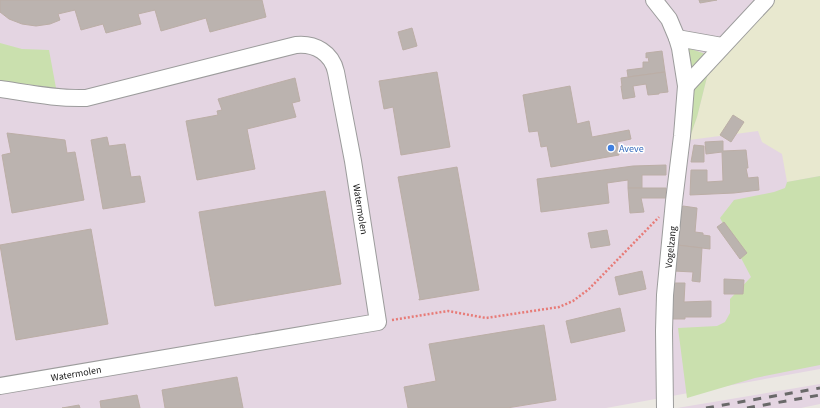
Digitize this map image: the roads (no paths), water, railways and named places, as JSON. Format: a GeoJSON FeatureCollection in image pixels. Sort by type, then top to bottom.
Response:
{"type":"FeatureCollection","features":[{"type":"Feature","properties":{"kind":"street","name":"Vogelzang"},"geometry":{"type":"LineString","coordinates":[[654,0],[669,19],[677,38],[686,86],[665,295],[665,408]]}},
{"type":"Feature","properties":{"kind":"street"},"geometry":{"type":"LineString","coordinates":[[686,86],[766,0]]}},
{"type":"Feature","properties":{"kind":"street"},"geometry":{"type":"LineString","coordinates":[[677,38],[722,46]]}},
{"type":"Feature","properties":{"kind":"street","name":"Watermolen"},"geometry":{"type":"LineString","coordinates":[[0,89],[52,96],[86,98],[296,44],[312,46],[320,49],[328,55],[334,64],[336,72],[353,161],[378,322],[0,386]]}},
{"type":"Feature","properties":{"kind":"railway"},"geometry":{"type":"LineString","coordinates":[[706,408],[820,388]]}},
{"type":"Feature","properties":{"kind":"railway"},"geometry":{"type":"LineString","coordinates":[[747,408],[820,395]]}},
{"type":"Feature","properties":{"kind":"place","name":"Aveve"},"geometry":{"type":"Point","coordinates":[611,148]}}]}
